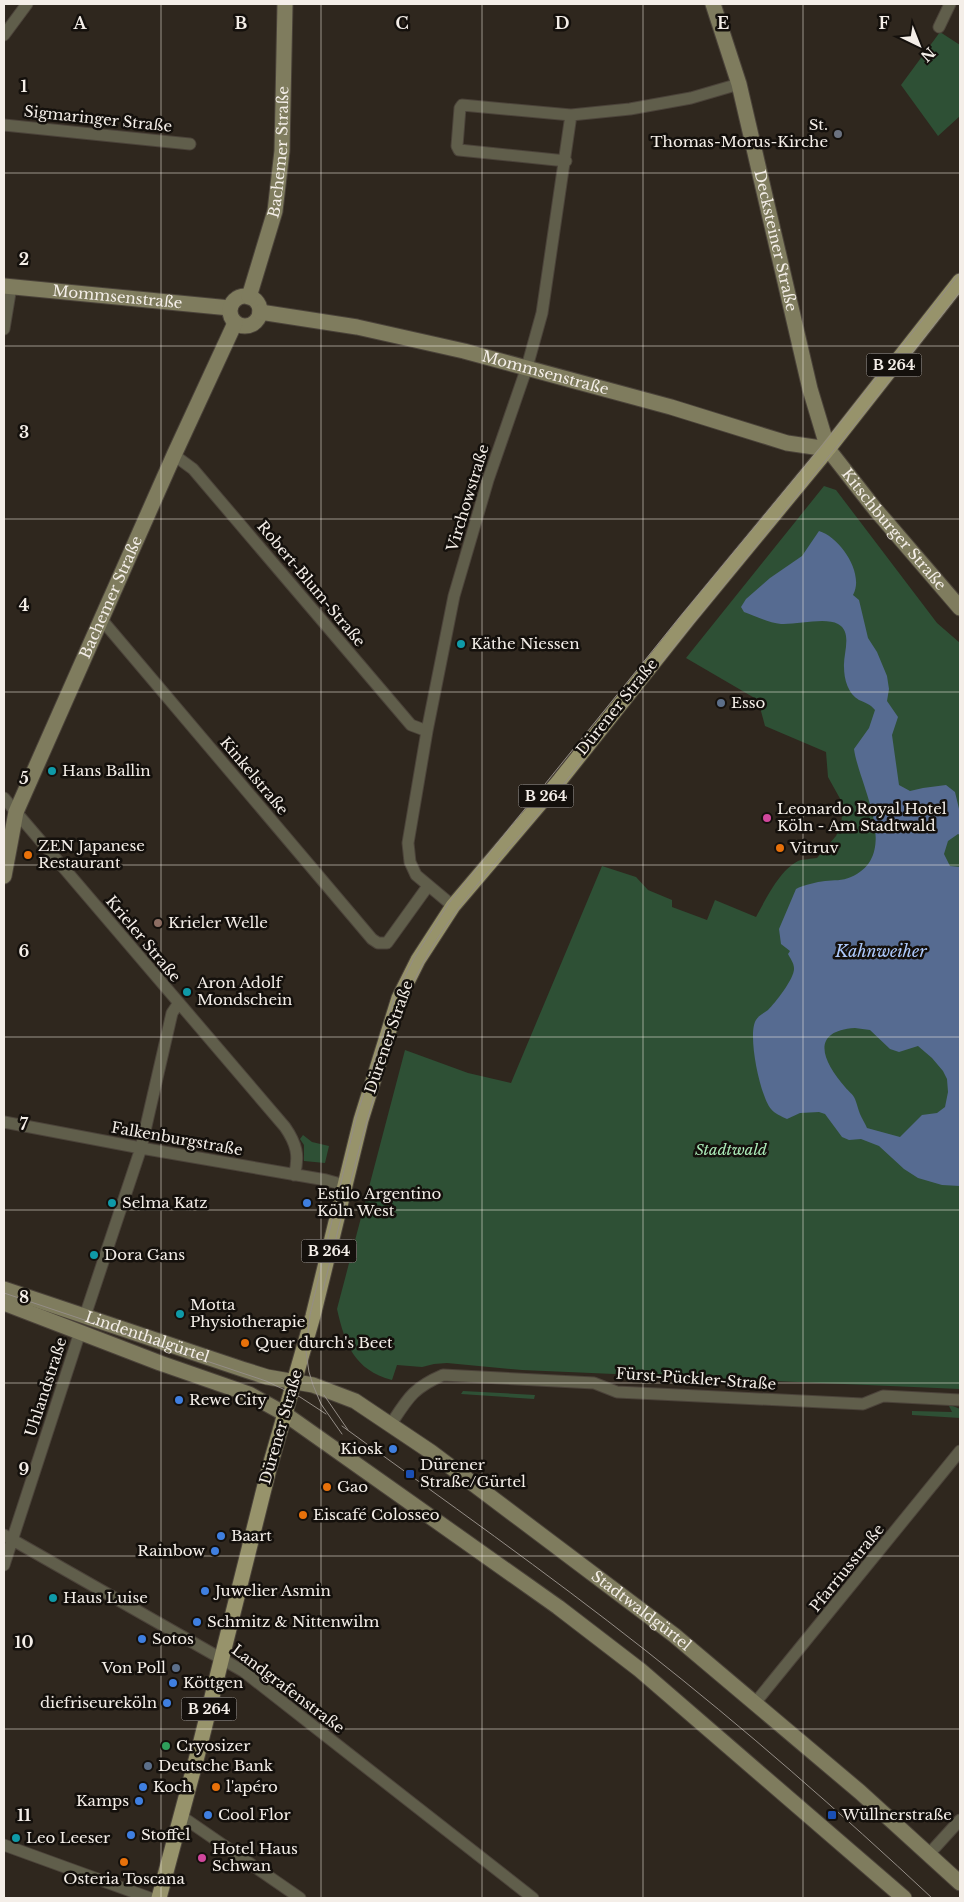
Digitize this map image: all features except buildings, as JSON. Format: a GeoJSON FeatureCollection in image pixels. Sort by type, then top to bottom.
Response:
{"type":"FeatureCollection","features":[{"type":"Feature","properties":{"kind":"main road","name":"Dürener Straße"},"geometry":{"type":"LineString","coordinates":[[159,1898],[222,1658],[243,1566],[313,1316],[361,1120],[399,998],[418,960],[453,906],[560,780],[688,619],[828,449],[960,281]]}},
{"type":"Feature","properties":{"kind":"street"},"geometry":{"type":"LineString","coordinates":[[4,35],[27,4]]}},
{"type":"Feature","properties":{"kind":"street","name":"Bachemer Straße"},"geometry":{"type":"LineString","coordinates":[[249,297],[275,211],[282,150],[285,4]]}},
{"type":"Feature","properties":{"kind":"street","name":"Decksteiner Straße"},"geometry":{"type":"LineString","coordinates":[[713,4],[739,84],[810,388],[828,449]]}},
{"type":"Feature","properties":{"kind":"street"},"geometry":{"type":"LineString","coordinates":[[939,27],[950,4]]}},
{"type":"Feature","properties":{"kind":"street"},"geometry":{"type":"LineString","coordinates":[[566,161],[459,150],[457,146],[460,108],[462,105],[571,115],[630,109],[674,101],[739,84]]}},
{"type":"Feature","properties":{"kind":"street","name":"Virchowstraße"},"geometry":{"type":"LineString","coordinates":[[453,906],[416,875],[410,862],[408,843],[427,731],[454,596],[488,480],[527,367],[542,313],[566,161],[571,115]]}},
{"type":"Feature","properties":{"kind":"street","name":"Sigmaringer Straße"},"geometry":{"type":"LineString","coordinates":[[4,125],[190,144]]}},
{"type":"Feature","properties":{"kind":"street"},"geometry":{"type":"LineString","coordinates":[[4,330],[7,286]]}},
{"type":"Feature","properties":{"kind":"street","name":"Mommsenstraße"},"geometry":{"type":"LineString","coordinates":[[7,286],[230,308]]}},
{"type":"Feature","properties":{"kind":"street"},"geometry":{"type":"LineString","coordinates":[[239,297],[249,297],[257,302],[260,312],[256,321],[244,327],[235,323],[230,316],[230,308],[231,304],[239,297]]}},
{"type":"Feature","properties":{"kind":"street","name":"Mommsenstraße"},"geometry":{"type":"LineString","coordinates":[[260,312],[357,327],[527,367],[671,407],[787,443],[828,449]]}},
{"type":"Feature","properties":{"kind":"street","name":"Bachemer Straße"},"geometry":{"type":"LineString","coordinates":[[4,876],[16,812],[174,455],[235,323]]}},
{"type":"Feature","properties":{"kind":"street","name":"Kitschburger Straße"},"geometry":{"type":"LineString","coordinates":[[828,449],[881,517],[960,608]]}},
{"type":"Feature","properties":{"kind":"street","name":"Robert-Blum-Straße"},"geometry":{"type":"LineString","coordinates":[[174,455],[193,468],[411,725],[427,731]]}},
{"type":"Feature","properties":{"kind":"street","name":"Kinkelstraße"},"geometry":{"type":"LineString","coordinates":[[102,620],[372,939],[378,943],[387,943],[428,886]]}},
{"type":"Feature","properties":{"kind":"street","name":"Krieler Straße"},"geometry":{"type":"LineString","coordinates":[[4,798],[285,1127],[293,1139],[297,1152],[297,1165],[294,1175]]}},
{"type":"Feature","properties":{"kind":"street"},"geometry":{"type":"LineString","coordinates":[[84,1316],[141,1148],[172,1013],[178,1004]]}},
{"type":"Feature","properties":{"kind":"street","name":"Falkenburgstraße"},"geometry":{"type":"LineString","coordinates":[[4,1122],[344,1185]]}},
{"type":"Feature","properties":{"kind":"street","name":"Lindenthalgürtel"},"geometry":{"type":"LineString","coordinates":[[4,1289],[242,1369],[293,1382]]}},
{"type":"Feature","properties":{"kind":"street","name":"Lindenthalgürtel"},"geometry":{"type":"LineString","coordinates":[[4,1303],[249,1394],[285,1414]]}},
{"type":"Feature","properties":{"kind":"street","name":"Uhlandstraße"},"geometry":{"type":"LineString","coordinates":[[4,1565],[8,1538],[80,1332]]}},
{"type":"Feature","properties":{"kind":"street","name":"Fürst-Pückler-Straße"},"geometry":{"type":"LineString","coordinates":[[391,1424],[411,1394],[426,1382],[443,1375],[594,1383],[617,1392],[666,1395],[863,1404],[883,1396],[960,1400]]}},
{"type":"Feature","properties":{"kind":"street","name":"Stadtwaldgürtel"},"geometry":{"type":"LineString","coordinates":[[293,1382],[313,1385],[355,1401],[431,1452],[666,1629],[755,1703],[960,1883]]}},
{"type":"Feature","properties":{"kind":"street"},"geometry":{"type":"LineString","coordinates":[[285,1414],[558,1607],[640,1670],[901,1897]]}},
{"type":"Feature","properties":{"kind":"street","name":"Pfarriusstraße"},"geometry":{"type":"LineString","coordinates":[[755,1703],[875,1558],[960,1451]]}},
{"type":"Feature","properties":{"kind":"street","name":"Landgrafenstraße"},"geometry":{"type":"LineString","coordinates":[[8,1538],[243,1671],[533,1898]]}},
{"type":"Feature","properties":{"kind":"street"},"geometry":{"type":"LineString","coordinates":[[181,1816],[300,1898]]}},
{"type":"Feature","properties":{"kind":"street"},"geometry":{"type":"LineString","coordinates":[[929,1854],[960,1820]]}},
{"type":"Feature","properties":{"kind":"street"},"geometry":{"type":"LineString","coordinates":[[4,1845],[150,1898]]}},
{"type":"Feature","properties":{"kind":"green space"},"geometry":{"type":"Polygon","coordinates":[[[940,32],[960,45],[960,116],[938,136],[901,85],[940,32]]]}},
{"type":"Feature","properties":{"kind":"green space","name":"Stadtwald"},"geometry":{"type":"Polygon","coordinates":[[[824,486],[836,490],[937,623],[960,643],[960,1389],[522,1370],[447,1363],[422,1367],[397,1365],[392,1380],[379,1376],[368,1370],[353,1354],[337,1309],[405,1050],[468,1073],[511,1083],[602,866],[636,877],[648,890],[672,900],[672,907],[707,920],[715,900],[756,917],[785,871],[798,861],[817,858],[836,836],[841,825],[843,804],[828,777],[826,752],[765,726],[758,700],[686,658],[824,486]]]}},
{"type":"Feature","properties":{"kind":"green space"},"geometry":{"type":"Polygon","coordinates":[[[303,1135],[312,1142],[329,1146],[325,1163],[304,1161],[304,1145],[300,1139],[303,1135]]]}},
{"type":"Feature","properties":{"kind":"green space"},"geometry":{"type":"Polygon","coordinates":[[[463,1391],[535,1395],[534,1399],[461,1394],[463,1391]]]}},
{"type":"Feature","properties":{"kind":"green space"},"geometry":{"type":"Polygon","coordinates":[[[948,1404],[960,1409],[960,1418],[912,1415],[912,1411],[952,1412],[948,1404]]]}},
{"type":"Feature","properties":{"kind":"water","name":"Kahnweiher"},"geometry":{"type":"Polygon","coordinates":[[[819,531],[827,535],[842,548],[853,567],[856,586],[853,595],[859,600],[868,638],[877,652],[887,676],[889,689],[887,701],[898,717],[892,735],[899,785],[910,791],[946,785],[955,792],[960,813],[960,835],[958,834],[948,841],[944,854],[950,866],[960,867],[960,1186],[942,1185],[918,1178],[904,1169],[879,1146],[861,1139],[849,1140],[842,1137],[825,1114],[819,1112],[800,1113],[787,1119],[778,1115],[767,1102],[759,1079],[754,1051],[754,1027],[757,1019],[780,996],[793,972],[793,964],[788,954],[790,951],[781,944],[779,929],[796,889],[814,883],[851,877],[866,867],[874,853],[876,836],[874,818],[854,749],[869,728],[875,710],[855,697],[847,686],[844,667],[846,638],[843,628],[838,624],[826,621],[776,623],[744,612],[741,607],[746,599],[770,578],[802,556],[819,531]],[[855,1028],[840,1030],[831,1035],[826,1041],[824,1049],[826,1058],[837,1077],[854,1097],[867,1128],[900,1137],[922,1115],[937,1113],[945,1107],[948,1092],[947,1079],[932,1058],[918,1046],[899,1052],[890,1049],[870,1030],[855,1028]]]}},
{"type":"Feature","properties":{"kind":"tram line"},"geometry":{"type":"LineString","coordinates":[[342,1434],[321,1404],[309,1372],[306,1352],[310,1315],[356,1118],[395,996],[414,958],[449,903],[679,618],[825,442],[960,273]]}},
{"type":"Feature","properties":{"kind":"tram line"},"geometry":{"type":"LineString","coordinates":[[323,1290],[349,1188],[391,1040],[401,1010],[414,981],[436,941],[470,893],[566,781],[960,292]]}},
{"type":"Feature","properties":{"kind":"tram line"},"geometry":{"type":"LineString","coordinates":[[4,1293],[266,1381],[300,1397],[326,1414]]}},
{"type":"Feature","properties":{"kind":"tram line"},"geometry":{"type":"LineString","coordinates":[[324,1395],[348,1430]]}},
{"type":"Feature","properties":{"kind":"tram line"},"geometry":{"type":"LineString","coordinates":[[342,1426],[533,1564],[682,1680],[791,1771],[932,1898]]}},
{"type":"Feature","properties":{"kind":"place","name":"St. Thomas-Morus-Kirche"},"geometry":{"type":"Point","coordinates":[838,134]}},
{"type":"Feature","properties":{"kind":"place","name":"Käthe Niessen"},"geometry":{"type":"Point","coordinates":[461,644]}},
{"type":"Feature","properties":{"kind":"place","name":"Esso"},"geometry":{"type":"Point","coordinates":[721,703]}},
{"type":"Feature","properties":{"kind":"place","name":"Hans Ballin"},"geometry":{"type":"Point","coordinates":[52,771]}},
{"type":"Feature","properties":{"kind":"place","name":"Leonardo Royal Hotel Köln - Am Stadtwald"},"geometry":{"type":"Point","coordinates":[767,818]}},
{"type":"Feature","properties":{"kind":"place","name":"Vitruv"},"geometry":{"type":"Point","coordinates":[780,848]}},
{"type":"Feature","properties":{"kind":"place","name":"ZEN Japanese Restaurant"},"geometry":{"type":"Point","coordinates":[28,855]}},
{"type":"Feature","properties":{"kind":"place","name":"Krieler Welle"},"geometry":{"type":"Point","coordinates":[158,923]}},
{"type":"Feature","properties":{"kind":"place","name":"Aron Adolf Mondschein"},"geometry":{"type":"Point","coordinates":[187,992]}},
{"type":"Feature","properties":{"kind":"place","name":"Selma Katz"},"geometry":{"type":"Point","coordinates":[112,1203]}},
{"type":"Feature","properties":{"kind":"place","name":"Estilo Argentino Köln West"},"geometry":{"type":"Point","coordinates":[307,1203]}},
{"type":"Feature","properties":{"kind":"place","name":"Dora Gans"},"geometry":{"type":"Point","coordinates":[94,1255]}},
{"type":"Feature","properties":{"kind":"place","name":"Motta Physiotherapie"},"geometry":{"type":"Point","coordinates":[180,1314]}},
{"type":"Feature","properties":{"kind":"place","name":"Quer durch's Beet"},"geometry":{"type":"Point","coordinates":[245,1343]}},
{"type":"Feature","properties":{"kind":"place","name":"Rewe City"},"geometry":{"type":"Point","coordinates":[179,1400]}},
{"type":"Feature","properties":{"kind":"place","name":"Kiosk"},"geometry":{"type":"Point","coordinates":[393,1449]}},
{"type":"Feature","properties":{"kind":"place","name":"Dürener Straße/Gürtel"},"geometry":{"type":"Point","coordinates":[410,1474]}},
{"type":"Feature","properties":{"kind":"place","name":"Gao"},"geometry":{"type":"Point","coordinates":[327,1487]}},
{"type":"Feature","properties":{"kind":"place","name":"Eiscafé Colosseo"},"geometry":{"type":"Point","coordinates":[303,1515]}},
{"type":"Feature","properties":{"kind":"place","name":"Baart"},"geometry":{"type":"Point","coordinates":[221,1536]}},
{"type":"Feature","properties":{"kind":"place","name":"Rainbow"},"geometry":{"type":"Point","coordinates":[215,1551]}},
{"type":"Feature","properties":{"kind":"place","name":"Juwelier Asmin"},"geometry":{"type":"Point","coordinates":[205,1591]}},
{"type":"Feature","properties":{"kind":"place","name":"Haus Luise"},"geometry":{"type":"Point","coordinates":[53,1598]}},
{"type":"Feature","properties":{"kind":"place","name":"Schmitz & Nittenwilm"},"geometry":{"type":"Point","coordinates":[197,1622]}},
{"type":"Feature","properties":{"kind":"place","name":"Sotos"},"geometry":{"type":"Point","coordinates":[142,1639]}},
{"type":"Feature","properties":{"kind":"place","name":"Von Poll"},"geometry":{"type":"Point","coordinates":[176,1668]}},
{"type":"Feature","properties":{"kind":"place","name":"Köttgen"},"geometry":{"type":"Point","coordinates":[173,1683]}},
{"type":"Feature","properties":{"kind":"place","name":"diefriseureköln"},"geometry":{"type":"Point","coordinates":[167,1703]}},
{"type":"Feature","properties":{"kind":"place","name":"Cryosizer"},"geometry":{"type":"Point","coordinates":[166,1746]}},
{"type":"Feature","properties":{"kind":"place","name":"Deutsche Bank"},"geometry":{"type":"Point","coordinates":[148,1766]}},
{"type":"Feature","properties":{"kind":"place","name":"Koch"},"geometry":{"type":"Point","coordinates":[143,1787]}},
{"type":"Feature","properties":{"kind":"place","name":"l'apéro"},"geometry":{"type":"Point","coordinates":[216,1787]}},
{"type":"Feature","properties":{"kind":"place","name":"Kamps"},"geometry":{"type":"Point","coordinates":[139,1801]}},
{"type":"Feature","properties":{"kind":"place","name":"Cool Flor"},"geometry":{"type":"Point","coordinates":[208,1815]}},
{"type":"Feature","properties":{"kind":"place","name":"Wüllnerstraße"},"geometry":{"type":"Point","coordinates":[832,1815]}},
{"type":"Feature","properties":{"kind":"place","name":"Stoffel"},"geometry":{"type":"Point","coordinates":[131,1835]}},
{"type":"Feature","properties":{"kind":"place","name":"Leo Leeser"},"geometry":{"type":"Point","coordinates":[16,1838]}},
{"type":"Feature","properties":{"kind":"place","name":"Hotel Haus Schwan"},"geometry":{"type":"Point","coordinates":[202,1858]}},
{"type":"Feature","properties":{"kind":"place","name":"Osteria Toscana"},"geometry":{"type":"Point","coordinates":[124,1862]}}]}
